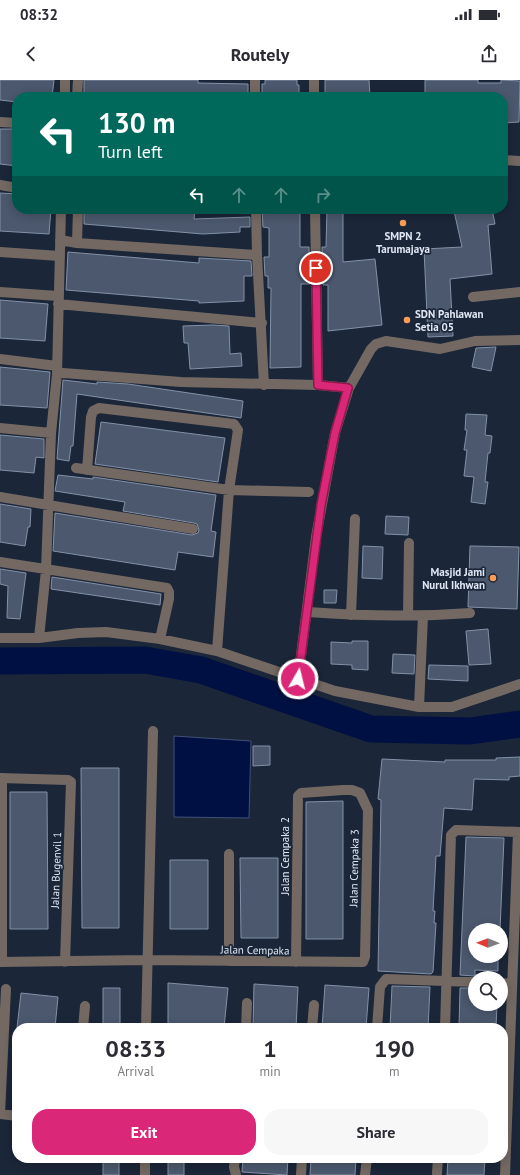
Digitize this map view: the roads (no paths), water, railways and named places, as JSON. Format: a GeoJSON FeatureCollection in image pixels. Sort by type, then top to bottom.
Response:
{"type":"FeatureCollection","features":[{"type":"Feature","properties":{"kind":"street"},"geometry":{"type":"LineString","coordinates":[[64,80],[64,92]]}},
{"type":"Feature","properties":{"kind":"street"},"geometry":{"type":"LineString","coordinates":[[77,92],[78,80]]}},
{"type":"Feature","properties":{"kind":"street"},"geometry":{"type":"LineString","coordinates":[[255,80],[255,92]]}},
{"type":"Feature","properties":{"kind":"street"},"geometry":{"type":"LineString","coordinates":[[314,80],[314,92]]}},
{"type":"Feature","properties":{"kind":"street"},"geometry":{"type":"LineString","coordinates":[[0,122],[12,123]]}},
{"type":"Feature","properties":{"kind":"street"},"geometry":{"type":"LineString","coordinates":[[508,160],[520,161]]}},
{"type":"Feature","properties":{"kind":"street"},"geometry":{"type":"LineString","coordinates":[[0,185],[12,187]]}},
{"type":"Feature","properties":{"kind":"street"},"geometry":{"type":"LineString","coordinates":[[39,638],[46,570],[51,433],[57,370],[61,214]]}},
{"type":"Feature","properties":{"kind":"street"},"geometry":{"type":"LineString","coordinates":[[77,243],[78,214]]}},
{"type":"Feature","properties":{"kind":"street"},"geometry":{"type":"LineString","coordinates":[[256,214],[264,385]]}},
{"type":"Feature","properties":{"kind":"street"},"geometry":{"type":"LineString","coordinates":[[315,214],[318,385]]}},
{"type":"Feature","properties":{"kind":"street"},"geometry":{"type":"LineString","coordinates":[[60,240],[77,243],[257,255]]}},
{"type":"Feature","properties":{"kind":"street"},"geometry":{"type":"LineString","coordinates":[[0,252],[60,256]]}},
{"type":"Feature","properties":{"kind":"street"},"geometry":{"type":"LineString","coordinates":[[0,292],[262,323]]}},
{"type":"Feature","properties":{"kind":"street"},"geometry":{"type":"LineString","coordinates":[[473,296],[520,292]]}},
{"type":"Feature","properties":{"kind":"street"},"geometry":{"type":"LineString","coordinates":[[298,679],[321,505],[335,433],[348,388],[376,344],[386,341],[440,349],[475,341],[520,340]]}},
{"type":"Feature","properties":{"kind":"street"},"geometry":{"type":"LineString","coordinates":[[0,360],[57,370],[64,373],[181,382],[318,385],[348,388]]}},
{"type":"Feature","properties":{"kind":"street"},"geometry":{"type":"LineString","coordinates":[[87,470],[90,418],[93,410],[99,408],[234,424],[238,430],[229,490],[217,650]]}},
{"type":"Feature","properties":{"kind":"street"},"geometry":{"type":"LineString","coordinates":[[0,428],[51,433]]}},
{"type":"Feature","properties":{"kind":"street"},"geometry":{"type":"LineString","coordinates":[[76,468],[229,490],[309,492]]}},
{"type":"Feature","properties":{"kind":"street"},"geometry":{"type":"LineString","coordinates":[[0,497],[193,529]]}},
{"type":"Feature","properties":{"kind":"street"},"geometry":{"type":"LineString","coordinates":[[351,615],[355,519]]}},
{"type":"Feature","properties":{"kind":"street"},"geometry":{"type":"LineString","coordinates":[[408,615],[409,543]]}},
{"type":"Feature","properties":{"kind":"street"},"geometry":{"type":"LineString","coordinates":[[0,562],[167,588],[169,592],[169,599],[160,639]]}},
{"type":"Feature","properties":{"kind":"street"},"geometry":{"type":"LineString","coordinates":[[308,612],[351,615],[423,616],[470,613]]}},
{"type":"Feature","properties":{"kind":"street"},"geometry":{"type":"LineString","coordinates":[[419,707],[423,616]]}},
{"type":"Feature","properties":{"kind":"street"},"geometry":{"type":"LineString","coordinates":[[0,638],[39,638],[78,633],[106,632],[160,639],[217,650],[334,691],[419,707],[452,707],[509,689],[520,684]]}},
{"type":"Feature","properties":{"kind":"street"},"geometry":{"type":"LineString","coordinates":[[146,1023],[146,960],[153,731]]}},
{"type":"Feature","properties":{"kind":"street"},"geometry":{"type":"LineString","coordinates":[[1,778],[1,962]]}},
{"type":"Feature","properties":{"kind":"street","name":"Jalan Bugenvil 1"},"geometry":{"type":"LineString","coordinates":[[1,778],[68,780],[71,785],[65,962]]}},
{"type":"Feature","properties":{"kind":"street","name":"Jalan Cempaka 3"},"geometry":{"type":"LineString","coordinates":[[343,790],[352,790],[360,793],[368,810],[365,957],[363,962]]}},
{"type":"Feature","properties":{"kind":"street","name":"Jalan Cempaka 2"},"geometry":{"type":"LineString","coordinates":[[296,962],[298,796],[301,793],[343,790]]}},
{"type":"Feature","properties":{"kind":"street"},"geometry":{"type":"LineString","coordinates":[[445,1023],[453,832],[456,830],[519,832],[508,1051]]}},
{"type":"Feature","properties":{"kind":"street"},"geometry":{"type":"LineString","coordinates":[[229,854],[229,961]]}},
{"type":"Feature","properties":{"kind":"street","name":"Jalan Cempaka"},"geometry":{"type":"LineString","coordinates":[[1,962],[146,960],[363,962]]}},
{"type":"Feature","properties":{"kind":"street"},"geometry":{"type":"LineString","coordinates":[[377,1023],[380,987],[386,979],[468,982]]}},
{"type":"Feature","properties":{"kind":"street"},"geometry":{"type":"LineString","coordinates":[[508,984],[512,984]]}},
{"type":"Feature","properties":{"kind":"street"},"geometry":{"type":"LineString","coordinates":[[6,989],[0,1114],[12,1115]]}},
{"type":"Feature","properties":{"kind":"street"},"geometry":{"type":"LineString","coordinates":[[246,1023],[247,1003]]}},
{"type":"Feature","properties":{"kind":"street"},"geometry":{"type":"LineString","coordinates":[[312,1023],[314,1005]]}},
{"type":"Feature","properties":{"kind":"street"},"geometry":{"type":"LineString","coordinates":[[83,1023],[85,1006]]}},
{"type":"Feature","properties":{"kind":"street"},"geometry":{"type":"LineString","coordinates":[[145,1163],[145,1175]]}},
{"type":"Feature","properties":{"kind":"street"},"geometry":{"type":"LineString","coordinates":[[234,1163],[236,1175]]}},
{"type":"Feature","properties":{"kind":"street"},"geometry":{"type":"LineString","coordinates":[[301,1175],[302,1163]]}},
{"type":"Feature","properties":{"kind":"street"},"geometry":{"type":"LineString","coordinates":[[365,1175],[366,1163]]}},
{"type":"Feature","properties":{"kind":"street"},"geometry":{"type":"LineString","coordinates":[[437,1173],[438,1163]]}},
{"type":"Feature","properties":{"kind":"street"},"geometry":{"type":"LineString","coordinates":[[505,1163],[505,1175]]}},
{"type":"Feature","properties":{"kind":"waterway"},"geometry":{"type":"LineString","coordinates":[[0,661],[145,660],[201,670],[371,729],[470,731],[520,724]]}},
{"type":"Feature","properties":{"kind":"place","name":"SMPN 2 Tarumajaya"},"geometry":{"type":"Point","coordinates":[403,223]}},
{"type":"Feature","properties":{"kind":"place","name":"SDN Pahlawan Setia 05"},"geometry":{"type":"Point","coordinates":[407,320]}},
{"type":"Feature","properties":{"kind":"place","name":"Masjid Jami Nurul Ikhwan"},"geometry":{"type":"Point","coordinates":[493,578]}}]}
